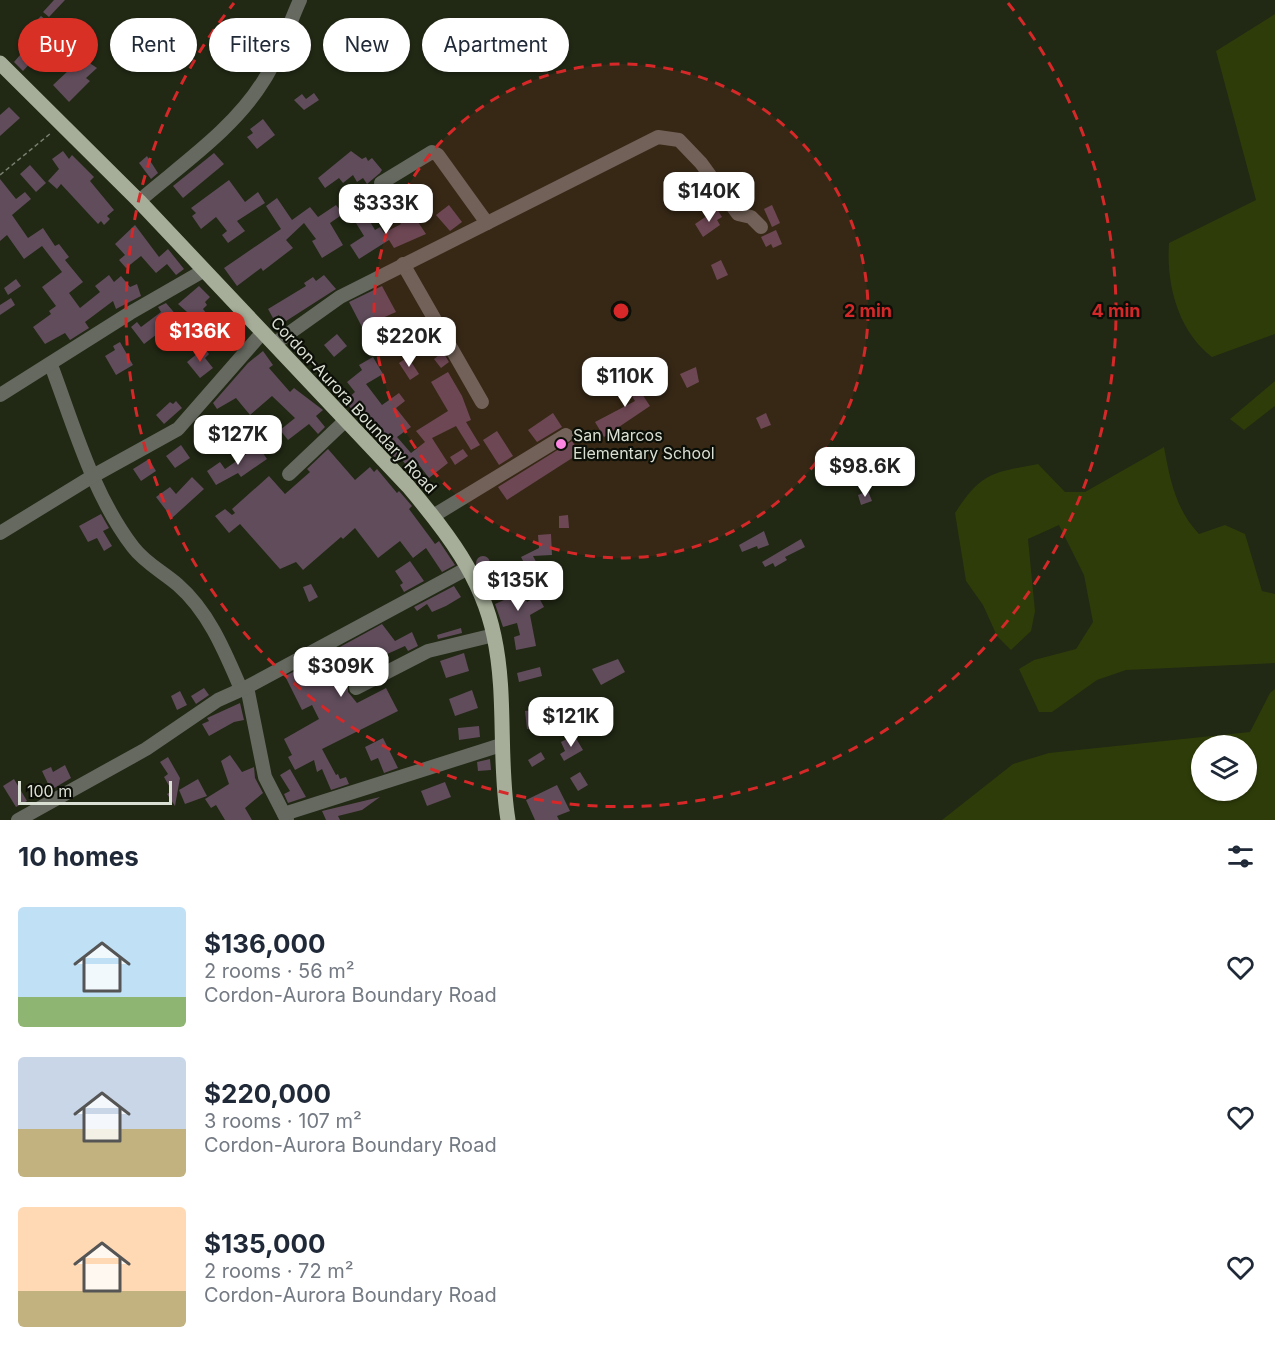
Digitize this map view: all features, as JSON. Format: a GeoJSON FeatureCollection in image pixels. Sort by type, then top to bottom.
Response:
{"type":"FeatureCollection","features":[{"type":"Feature","properties":{"kind":"main road","name":"Cordon-Aurora Boundary Road"},"geometry":{"type":"LineString","coordinates":[[0,63],[139,201],[346,420],[433,516],[468,568],[478,587],[494,635],[498,657],[501,745],[508,820]]}},
{"type":"Feature","properties":{"kind":"street"},"geometry":{"type":"LineString","coordinates":[[139,201],[219,131],[258,90],[275,60],[299,1]]}},
{"type":"Feature","properties":{"kind":"street"},"geometry":{"type":"LineString","coordinates":[[273,344],[340,297],[649,141],[669,137],[679,140],[690,150],[738,214],[751,217],[761,227]]}},
{"type":"Feature","properties":{"kind":"street"},"geometry":{"type":"LineString","coordinates":[[381,183],[432,152],[438,154],[487,223]]}},
{"type":"Feature","properties":{"kind":"street"},"geometry":{"type":"LineString","coordinates":[[403,264],[482,402]]}},
{"type":"Feature","properties":{"kind":"street"},"geometry":{"type":"LineString","coordinates":[[0,395],[51,365],[130,313],[203,271]]}},
{"type":"Feature","properties":{"kind":"street"},"geometry":{"type":"LineString","coordinates":[[0,532],[93,476],[178,429],[262,333]]}},
{"type":"Feature","properties":{"kind":"street"},"geometry":{"type":"LineString","coordinates":[[51,365],[93,476],[133,548],[178,585],[204,612],[244,688],[265,777],[285,817],[501,745]]}},
{"type":"Feature","properties":{"kind":"street"},"geometry":{"type":"LineString","coordinates":[[289,474],[346,420]]}},
{"type":"Feature","properties":{"kind":"street"},"geometry":{"type":"LineString","coordinates":[[433,516],[566,435]]}},
{"type":"Feature","properties":{"kind":"street"},"geometry":{"type":"LineString","coordinates":[[18,820],[146,749],[218,700],[468,568]]}},
{"type":"Feature","properties":{"kind":"street"},"geometry":{"type":"LineString","coordinates":[[356,688],[428,651],[494,635]]}},
{"type":"Feature","properties":{"kind":"path"},"geometry":{"type":"LineString","coordinates":[[0,176],[61,125]]}},
{"type":"Feature","properties":{"kind":"green space"},"geometry":{"type":"Polygon","coordinates":[[[1275,14],[1275,334],[1212,357],[1191,334],[1177,306],[1172,290],[1169,243],[1256,200],[1216,51],[1275,14]]]}},
{"type":"Feature","properties":{"kind":"green space"},"geometry":{"type":"Polygon","coordinates":[[[1275,381],[1275,406],[1244,430],[1230,419],[1275,381]]]}},
{"type":"Feature","properties":{"kind":"green space"},"geometry":{"type":"Polygon","coordinates":[[[1164,447],[1179,505],[1199,534],[1225,525],[1245,534],[1262,591],[1275,594],[1275,663],[1126,670],[1097,680],[1052,712],[1039,712],[1019,669],[1034,660],[1076,649],[1093,622],[1084,575],[1059,525],[1028,539],[1035,611],[1031,631],[1011,650],[997,636],[983,605],[966,581],[955,513],[973,489],[989,476],[1038,464],[1065,492],[1085,492],[1164,447]]]}},
{"type":"Feature","properties":{"kind":"green space"},"geometry":{"type":"Polygon","coordinates":[[[1275,689],[1275,820],[942,820],[1013,764],[1049,753],[1191,738],[1191,801],[1257,801],[1257,735],[1221,735],[1250,732],[1270,693],[1275,689]]]}},
{"type":"Feature","properties":{"kind":"building"},"geometry":{"type":"Polygon","coordinates":[[[54,0],[65,0],[49,17],[43,12],[54,0]]]}},
{"type":"Feature","properties":{"kind":"building"},"geometry":{"type":"Polygon","coordinates":[[[67,72],[93,72],[86,78],[90,81],[69,102],[53,85],[67,72]]]}},
{"type":"Feature","properties":{"kind":"building"},"geometry":{"type":"Polygon","coordinates":[[[314,93],[319,100],[304,110],[294,100],[302,94],[306,99],[314,93]]]}},
{"type":"Feature","properties":{"kind":"building"},"geometry":{"type":"Polygon","coordinates":[[[9,107],[20,118],[0,136],[0,115],[9,107]]]}},
{"type":"Feature","properties":{"kind":"building"},"geometry":{"type":"Polygon","coordinates":[[[263,119],[275,135],[257,149],[247,137],[253,133],[250,129],[263,119]]]}},
{"type":"Feature","properties":{"kind":"building"},"geometry":{"type":"Polygon","coordinates":[[[63,151],[69,159],[72,155],[94,177],[90,181],[114,210],[107,216],[110,219],[104,225],[101,221],[98,224],[61,184],[57,189],[48,181],[59,169],[52,159],[63,151]]]}},
{"type":"Feature","properties":{"kind":"building"},"geometry":{"type":"Polygon","coordinates":[[[351,151],[362,159],[366,157],[368,161],[372,158],[382,170],[380,173],[367,184],[363,178],[357,182],[353,175],[343,183],[339,178],[325,188],[318,178],[351,151]]]}},
{"type":"Feature","properties":{"kind":"building"},"geometry":{"type":"Polygon","coordinates":[[[214,153],[224,164],[183,198],[173,186],[214,153]]]}},
{"type":"Feature","properties":{"kind":"building"},"geometry":{"type":"Polygon","coordinates":[[[147,156],[158,173],[151,179],[139,163],[147,156]]]}},
{"type":"Feature","properties":{"kind":"building"},"geometry":{"type":"Polygon","coordinates":[[[30,165],[46,183],[36,192],[20,174],[30,165]]]}},
{"type":"Feature","properties":{"kind":"building"},"geometry":{"type":"Polygon","coordinates":[[[0,179],[16,199],[25,192],[31,199],[12,215],[28,238],[43,228],[55,246],[59,244],[69,257],[65,260],[83,282],[69,293],[80,308],[100,292],[95,286],[109,275],[114,282],[121,276],[130,287],[137,284],[141,296],[116,309],[113,301],[85,322],[89,328],[70,340],[65,333],[45,344],[33,327],[51,314],[49,311],[56,306],[42,287],[62,272],[42,246],[24,259],[7,235],[0,241],[0,179]]]}},
{"type":"Feature","properties":{"kind":"building"},"geometry":{"type":"Polygon","coordinates":[[[229,180],[245,202],[258,192],[265,203],[237,221],[245,231],[228,243],[222,235],[227,231],[216,217],[201,229],[192,216],[196,213],[191,208],[229,180]]]}},
{"type":"Feature","properties":{"kind":"building"},"geometry":{"type":"Polygon","coordinates":[[[277,198],[292,220],[310,207],[318,217],[336,205],[343,214],[330,223],[343,245],[322,258],[312,241],[316,239],[304,223],[286,240],[293,248],[263,271],[261,268],[237,286],[224,268],[281,229],[266,206],[277,198]]]}},
{"type":"Feature","properties":{"kind":"building"},"geometry":{"type":"Polygon","coordinates":[[[449,205],[462,222],[450,231],[436,215],[449,205]]]}},
{"type":"Feature","properties":{"kind":"building"},"geometry":{"type":"Polygon","coordinates":[[[772,205],[780,223],[772,227],[764,209],[772,205]]]}},
{"type":"Feature","properties":{"kind":"building"},"geometry":{"type":"Polygon","coordinates":[[[717,209],[722,217],[717,220],[720,225],[703,237],[695,224],[717,209]]]}},
{"type":"Feature","properties":{"kind":"building"},"geometry":{"type":"Polygon","coordinates":[[[412,213],[426,234],[394,248],[389,240],[359,259],[350,245],[364,236],[356,223],[363,218],[365,222],[369,220],[375,230],[380,227],[384,233],[401,224],[399,220],[412,213]]]}},
{"type":"Feature","properties":{"kind":"building"},"geometry":{"type":"Polygon","coordinates":[[[135,225],[159,257],[168,249],[184,269],[176,275],[167,264],[156,273],[141,256],[126,268],[119,260],[125,255],[115,244],[135,225]]]}},
{"type":"Feature","properties":{"kind":"building"},"geometry":{"type":"Polygon","coordinates":[[[776,230],[782,244],[773,248],[771,244],[766,247],[761,237],[776,230]]]}},
{"type":"Feature","properties":{"kind":"building"},"geometry":{"type":"Polygon","coordinates":[[[721,260],[728,275],[717,280],[711,265],[721,260]]]}},
{"type":"Feature","properties":{"kind":"building"},"geometry":{"type":"Polygon","coordinates":[[[324,275],[336,289],[283,323],[279,315],[273,318],[268,309],[306,286],[304,283],[313,277],[316,281],[324,275]]]}},
{"type":"Feature","properties":{"kind":"building"},"geometry":{"type":"Polygon","coordinates":[[[16,279],[21,286],[8,295],[4,288],[16,279]]]}},
{"type":"Feature","properties":{"kind":"building"},"geometry":{"type":"Polygon","coordinates":[[[199,286],[210,297],[203,309],[222,334],[226,329],[240,341],[231,351],[178,304],[199,286]]]}},
{"type":"Feature","properties":{"kind":"building"},"geometry":{"type":"Polygon","coordinates":[[[382,286],[396,312],[362,327],[349,302],[382,286]]]}},
{"type":"Feature","properties":{"kind":"building"},"geometry":{"type":"Polygon","coordinates":[[[11,298],[15,305],[0,315],[0,305],[11,298]]]}},
{"type":"Feature","properties":{"kind":"building"},"geometry":{"type":"Polygon","coordinates":[[[166,303],[184,324],[174,332],[169,325],[144,344],[131,327],[137,322],[141,327],[161,312],[158,307],[166,303]]]}},
{"type":"Feature","properties":{"kind":"building"},"geometry":{"type":"Polygon","coordinates":[[[337,334],[347,346],[334,357],[324,345],[337,334]]]}},
{"type":"Feature","properties":{"kind":"building"},"geometry":{"type":"Polygon","coordinates":[[[120,342],[133,365],[116,375],[105,356],[115,350],[113,346],[120,342]]]}},
{"type":"Feature","properties":{"kind":"building"},"geometry":{"type":"Polygon","coordinates":[[[204,348],[209,354],[205,358],[213,368],[200,378],[187,362],[204,348]]]}},
{"type":"Feature","properties":{"kind":"building"},"geometry":{"type":"Polygon","coordinates":[[[263,351],[273,365],[269,368],[290,392],[294,388],[323,410],[316,416],[325,427],[318,434],[309,424],[288,440],[280,430],[295,418],[272,396],[250,415],[236,398],[217,409],[213,403],[248,363],[263,351]]]}},
{"type":"Feature","properties":{"kind":"building"},"geometry":{"type":"Polygon","coordinates":[[[443,352],[449,362],[441,368],[434,359],[443,352]]]}},
{"type":"Feature","properties":{"kind":"building"},"geometry":{"type":"Polygon","coordinates":[[[373,357],[383,374],[366,384],[382,405],[399,393],[405,401],[396,408],[411,427],[397,437],[411,453],[425,442],[416,431],[448,411],[431,382],[448,372],[462,396],[471,420],[466,422],[480,445],[471,450],[456,426],[432,438],[448,463],[429,478],[419,465],[411,471],[398,455],[395,458],[370,431],[373,428],[357,407],[353,411],[345,401],[355,392],[347,382],[362,370],[359,365],[373,357]]]}},
{"type":"Feature","properties":{"kind":"building"},"geometry":{"type":"Polygon","coordinates":[[[408,357],[419,374],[410,380],[399,363],[408,357]]]}},
{"type":"Feature","properties":{"kind":"building"},"geometry":{"type":"Polygon","coordinates":[[[696,367],[699,382],[687,388],[680,374],[696,367]]]}},
{"type":"Feature","properties":{"kind":"building"},"geometry":{"type":"Polygon","coordinates":[[[632,371],[639,383],[636,385],[650,406],[604,437],[595,422],[635,401],[621,378],[632,371]]]}},
{"type":"Feature","properties":{"kind":"building"},"geometry":{"type":"Polygon","coordinates":[[[176,401],[182,408],[164,424],[156,415],[170,402],[173,404],[176,401]]]}},
{"type":"Feature","properties":{"kind":"building","name":"San Marcos Elementary School"},"geometry":{"type":"Polygon","coordinates":[[[553,413],[562,427],[537,442],[528,430],[553,413]]]}},
{"type":"Feature","properties":{"kind":"building"},"geometry":{"type":"Polygon","coordinates":[[[766,413],[771,425],[761,429],[756,418],[766,413]]]}},
{"type":"Feature","properties":{"kind":"building"},"geometry":{"type":"Polygon","coordinates":[[[497,431],[513,456],[499,465],[483,440],[497,431]]]}},
{"type":"Feature","properties":{"kind":"building"},"geometry":{"type":"Polygon","coordinates":[[[572,441],[580,453],[507,500],[498,487],[572,441]]]}},
{"type":"Feature","properties":{"kind":"building"},"geometry":{"type":"Polygon","coordinates":[[[181,445],[190,458],[175,468],[166,456],[181,445]]]}},
{"type":"Feature","properties":{"kind":"building"},"geometry":{"type":"Polygon","coordinates":[[[258,446],[267,459],[241,477],[238,473],[216,485],[207,471],[220,462],[225,469],[258,446]]]}},
{"type":"Feature","properties":{"kind":"building"},"geometry":{"type":"Polygon","coordinates":[[[328,449],[355,480],[370,467],[374,472],[377,469],[397,493],[399,491],[412,506],[409,509],[435,544],[439,541],[455,565],[442,572],[426,548],[413,558],[400,541],[378,558],[355,528],[303,570],[296,562],[280,569],[240,524],[229,533],[215,516],[225,509],[232,515],[235,513],[232,509],[269,476],[285,494],[310,472],[307,469],[328,449]]]}},
{"type":"Feature","properties":{"kind":"building"},"geometry":{"type":"Polygon","coordinates":[[[463,449],[468,456],[455,465],[450,457],[463,449]]]}},
{"type":"Feature","properties":{"kind":"building"},"geometry":{"type":"Polygon","coordinates":[[[149,459],[156,471],[141,481],[133,469],[149,459]]]}},
{"type":"Feature","properties":{"kind":"building"},"geometry":{"type":"Polygon","coordinates":[[[192,477],[204,489],[172,518],[156,497],[170,487],[176,494],[192,477]]]}},
{"type":"Feature","properties":{"kind":"building"},"geometry":{"type":"Polygon","coordinates":[[[868,491],[872,501],[861,505],[858,495],[868,491]]]}},
{"type":"Feature","properties":{"kind":"building"},"geometry":{"type":"Polygon","coordinates":[[[101,514],[109,528],[103,531],[112,546],[104,551],[97,538],[88,542],[79,526],[101,514]]]}},
{"type":"Feature","properties":{"kind":"building"},"geometry":{"type":"Polygon","coordinates":[[[568,515],[569,528],[559,528],[559,516],[568,515]]]}},
{"type":"Feature","properties":{"kind":"building"},"geometry":{"type":"Polygon","coordinates":[[[764,531],[769,545],[758,549],[757,546],[742,552],[739,545],[764,531]]]}},
{"type":"Feature","properties":{"kind":"building"},"geometry":{"type":"Polygon","coordinates":[[[551,534],[552,555],[533,556],[543,575],[533,580],[521,557],[539,548],[538,535],[551,534]]]}},
{"type":"Feature","properties":{"kind":"building"},"geometry":{"type":"Polygon","coordinates":[[[801,539],[805,547],[785,557],[787,560],[775,567],[773,563],[765,567],[762,562],[801,539]]]}},
{"type":"Feature","properties":{"kind":"building"},"geometry":{"type":"Polygon","coordinates":[[[483,556],[488,558],[490,563],[488,568],[483,570],[478,568],[476,563],[478,558],[483,556]]]}},
{"type":"Feature","properties":{"kind":"building"},"geometry":{"type":"Polygon","coordinates":[[[410,561],[424,581],[404,592],[400,585],[403,583],[395,571],[410,561]]]}},
{"type":"Feature","properties":{"kind":"building"},"geometry":{"type":"Polygon","coordinates":[[[513,577],[527,602],[538,596],[544,607],[530,615],[536,646],[516,650],[514,637],[520,635],[517,623],[503,627],[495,604],[504,600],[496,586],[513,577]]]}},
{"type":"Feature","properties":{"kind":"building"},"geometry":{"type":"Polygon","coordinates":[[[311,584],[318,597],[309,602],[303,587],[311,584]]]}},
{"type":"Feature","properties":{"kind":"building"},"geometry":{"type":"Polygon","coordinates":[[[454,586],[461,597],[446,606],[432,612],[427,604],[417,611],[414,607],[454,586]]]}},
{"type":"Feature","properties":{"kind":"building"},"geometry":{"type":"Polygon","coordinates":[[[382,624],[395,641],[412,632],[418,646],[408,651],[405,646],[385,655],[389,661],[348,684],[348,692],[357,703],[386,688],[398,711],[322,749],[336,775],[338,774],[340,779],[346,777],[349,784],[331,790],[322,769],[317,772],[314,760],[295,770],[288,757],[292,755],[284,739],[319,719],[312,705],[302,710],[285,676],[307,665],[309,670],[329,659],[327,654],[382,624]]]}},
{"type":"Feature","properties":{"kind":"building"},"geometry":{"type":"Polygon","coordinates":[[[461,628],[462,633],[438,639],[437,635],[461,628]]]}},
{"type":"Feature","properties":{"kind":"building"},"geometry":{"type":"Polygon","coordinates":[[[464,653],[469,671],[446,678],[440,661],[464,653]]]}},
{"type":"Feature","properties":{"kind":"building"},"geometry":{"type":"Polygon","coordinates":[[[618,659],[625,672],[601,685],[592,669],[618,659]]]}},
{"type":"Feature","properties":{"kind":"building"},"geometry":{"type":"Polygon","coordinates":[[[540,667],[542,676],[519,682],[517,673],[540,667]]]}},
{"type":"Feature","properties":{"kind":"building"},"geometry":{"type":"Polygon","coordinates":[[[204,688],[209,695],[196,704],[191,696],[204,688]]]}},
{"type":"Feature","properties":{"kind":"building"},"geometry":{"type":"Polygon","coordinates":[[[472,690],[478,708],[455,716],[449,699],[472,690]]]}},
{"type":"Feature","properties":{"kind":"building"},"geometry":{"type":"Polygon","coordinates":[[[180,691],[187,705],[177,710],[171,696],[180,691]]]}},
{"type":"Feature","properties":{"kind":"building"},"geometry":{"type":"Polygon","coordinates":[[[240,703],[244,720],[234,722],[209,736],[202,724],[209,721],[207,718],[240,703]]]}},
{"type":"Feature","properties":{"kind":"building"},"geometry":{"type":"Polygon","coordinates":[[[541,709],[544,727],[527,729],[525,711],[541,709]]]}},
{"type":"Feature","properties":{"kind":"building"},"geometry":{"type":"Polygon","coordinates":[[[479,726],[480,737],[459,740],[458,728],[479,726]]]}},
{"type":"Feature","properties":{"kind":"building"},"geometry":{"type":"Polygon","coordinates":[[[574,735],[583,750],[564,761],[560,754],[565,751],[561,742],[574,735]]]}},
{"type":"Feature","properties":{"kind":"building"},"geometry":{"type":"Polygon","coordinates":[[[383,738],[398,768],[384,773],[378,758],[371,761],[365,747],[383,738]]]}},
{"type":"Feature","properties":{"kind":"building"},"geometry":{"type":"Polygon","coordinates":[[[541,752],[545,759],[532,767],[528,760],[541,752]]]}},
{"type":"Feature","properties":{"kind":"building"},"geometry":{"type":"Polygon","coordinates":[[[230,755],[242,772],[254,767],[255,778],[263,793],[245,808],[252,820],[225,820],[216,805],[211,808],[205,799],[229,784],[221,761],[230,755]]]}},
{"type":"Feature","properties":{"kind":"building"},"geometry":{"type":"Polygon","coordinates":[[[168,757],[180,778],[175,806],[167,794],[172,791],[164,777],[168,774],[160,762],[168,757]]]}},
{"type":"Feature","properties":{"kind":"building"},"geometry":{"type":"Polygon","coordinates":[[[490,759],[491,770],[478,771],[477,762],[490,759]]]}},
{"type":"Feature","properties":{"kind":"building"},"geometry":{"type":"Polygon","coordinates":[[[65,765],[71,778],[51,790],[42,771],[51,767],[53,772],[65,765]]]}},
{"type":"Feature","properties":{"kind":"building"},"geometry":{"type":"Polygon","coordinates":[[[290,769],[306,797],[288,803],[284,794],[290,791],[280,775],[290,769]]]}},
{"type":"Feature","properties":{"kind":"building"},"geometry":{"type":"Polygon","coordinates":[[[580,772],[588,785],[578,791],[570,778],[580,772]]]}},
{"type":"Feature","properties":{"kind":"building"},"geometry":{"type":"Polygon","coordinates":[[[14,779],[27,801],[16,807],[3,786],[14,779]]]}},
{"type":"Feature","properties":{"kind":"building"},"geometry":{"type":"Polygon","coordinates":[[[198,779],[207,796],[185,804],[179,790],[198,779]]]}},
{"type":"Feature","properties":{"kind":"building"},"geometry":{"type":"Polygon","coordinates":[[[445,782],[451,797],[427,806],[421,791],[445,782]]]}},
{"type":"Feature","properties":{"kind":"building"},"geometry":{"type":"Polygon","coordinates":[[[557,785],[570,811],[557,816],[559,820],[535,820],[526,800],[557,785]]]}},
{"type":"Feature","properties":{"kind":"building"},"geometry":{"type":"Polygon","coordinates":[[[380,797],[362,810],[338,816],[340,820],[326,820],[322,811],[380,797]]]}},
{"type":"Feature","properties":{"kind":"place","name":"San Marcos Elementary School"},"geometry":{"type":"Point","coordinates":[561,444]}}]}
